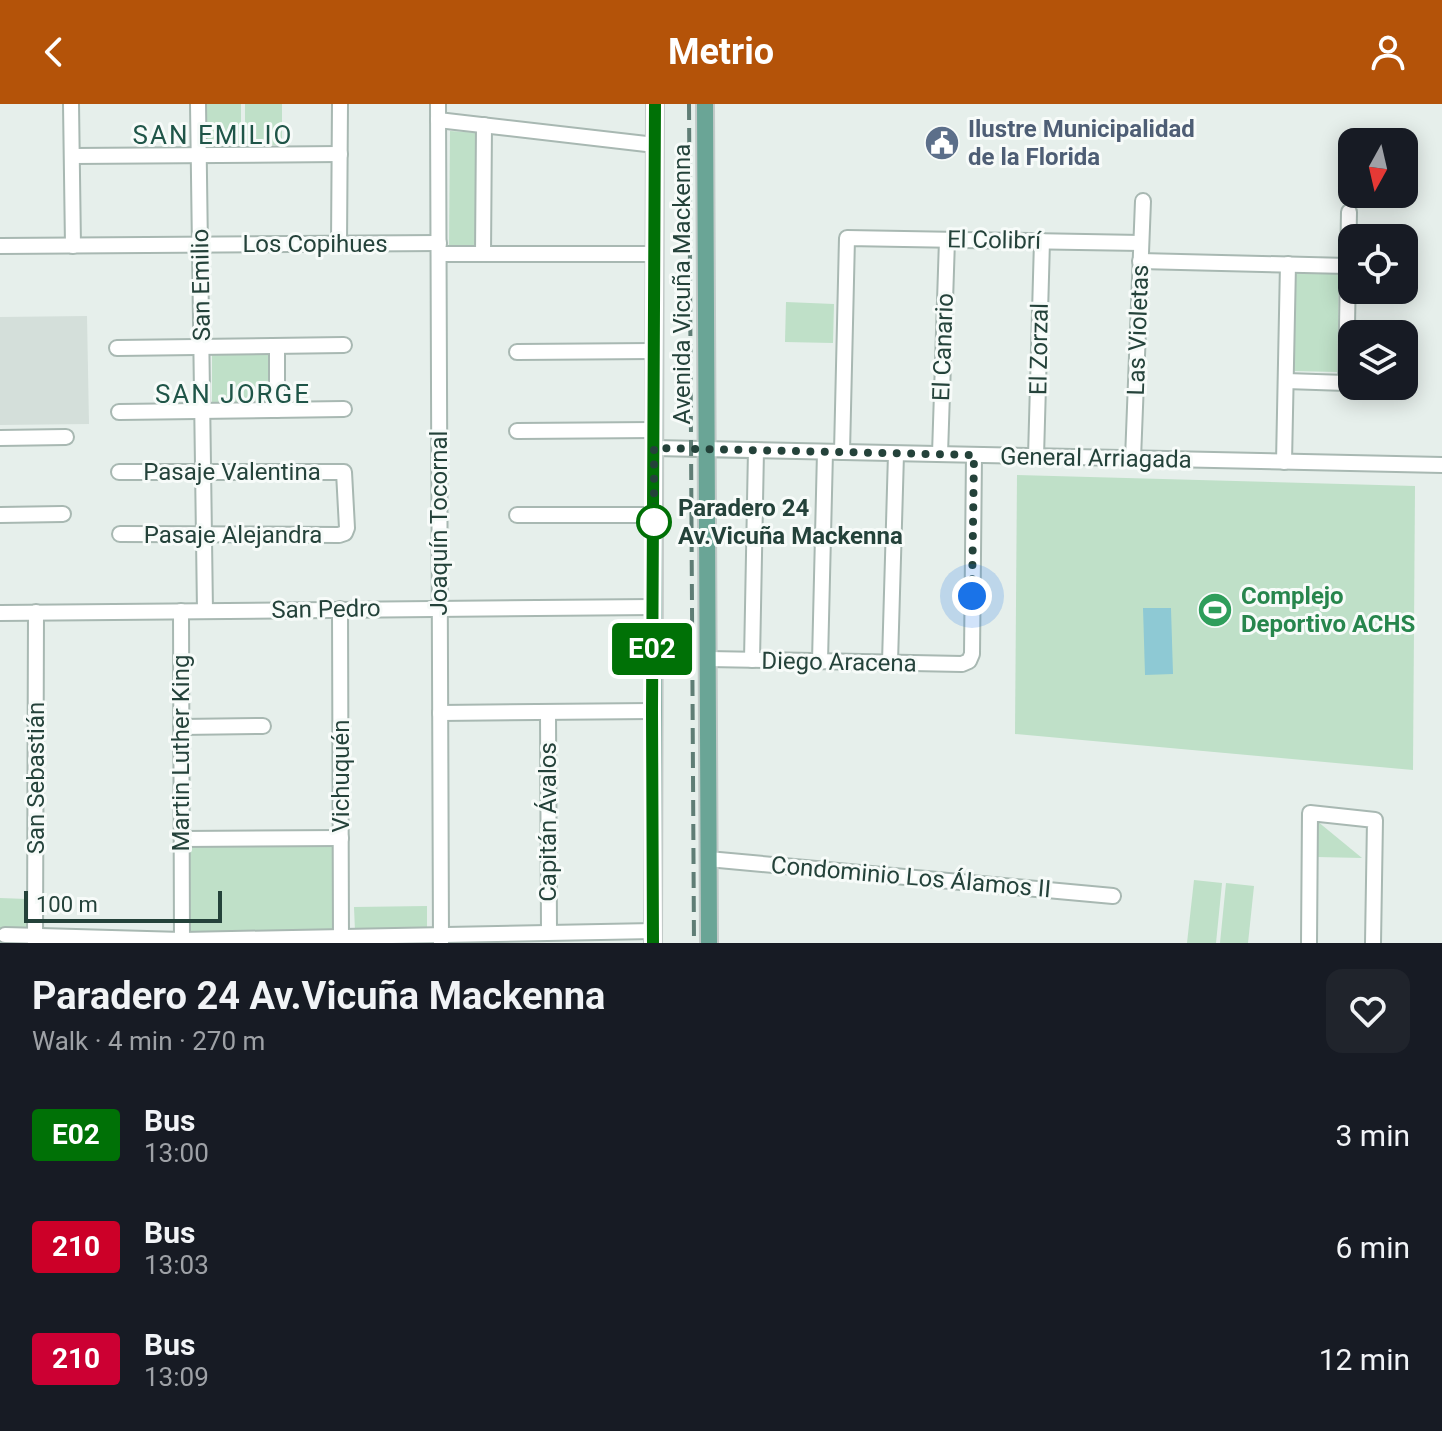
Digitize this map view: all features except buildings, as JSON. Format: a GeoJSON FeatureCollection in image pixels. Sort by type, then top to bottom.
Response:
{"type":"FeatureCollection","features":[{"type":"Feature","properties":{"kind":"main road"},"geometry":{"type":"LineString","coordinates":[[654,937],[655,104]]}},
{"type":"Feature","properties":{"kind":"main road","name":"Avenida Vicuña Mackenna"},"geometry":{"type":"LineString","coordinates":[[705,104],[709,943]]}},
{"type":"Feature","properties":{"kind":"street"},"geometry":{"type":"LineString","coordinates":[[71,104],[73,246]]}},
{"type":"Feature","properties":{"kind":"street","name":"San Emilio"},"geometry":{"type":"LineString","coordinates":[[198,104],[205,611]]}},
{"type":"Feature","properties":{"kind":"street"},"geometry":{"type":"LineString","coordinates":[[339,244],[340,104]]}},
{"type":"Feature","properties":{"kind":"street","name":"Joaquín Tocornal"},"geometry":{"type":"LineString","coordinates":[[438,104],[441,939]]}},
{"type":"Feature","properties":{"kind":"street"},"geometry":{"type":"LineString","coordinates":[[438,120],[655,145]]}},
{"type":"Feature","properties":{"kind":"street"},"geometry":{"type":"LineString","coordinates":[[483,254],[484,125]]}},
{"type":"Feature","properties":{"kind":"street"},"geometry":{"type":"LineString","coordinates":[[72,156],[340,154]]}},
{"type":"Feature","properties":{"kind":"street","name":"Las Violetas"},"geometry":{"type":"LineString","coordinates":[[1133,459],[1143,201]]}},
{"type":"Feature","properties":{"kind":"street"},"geometry":{"type":"LineString","coordinates":[[1349,212],[1349,224]]}},
{"type":"Feature","properties":{"kind":"street","name":"El Colibrí"},"geometry":{"type":"LineString","coordinates":[[842,452],[847,238],[1141,243]]}},
{"type":"Feature","properties":{"kind":"street","name":"El Canario"},"geometry":{"type":"LineString","coordinates":[[940,454],[947,240]]}},
{"type":"Feature","properties":{"kind":"street","name":"El Zorzal"},"geometry":{"type":"LineString","coordinates":[[1036,457],[1042,241]]}},
{"type":"Feature","properties":{"kind":"street","name":"Los Copihues"},"geometry":{"type":"LineString","coordinates":[[0,246],[339,244],[483,254],[655,254]]}},
{"type":"Feature","properties":{"kind":"street"},"geometry":{"type":"LineString","coordinates":[[1140,261],[1338,266]]}},
{"type":"Feature","properties":{"kind":"street"},"geometry":{"type":"LineString","coordinates":[[1284,462],[1288,264]]}},
{"type":"Feature","properties":{"kind":"street"},"geometry":{"type":"LineString","coordinates":[[1286,381],[1346,383],[1347,304]]}},
{"type":"Feature","properties":{"kind":"street"},"geometry":{"type":"LineString","coordinates":[[117,348],[344,345]]}},
{"type":"Feature","properties":{"kind":"street"},"geometry":{"type":"LineString","coordinates":[[277,346],[277,410]]}},
{"type":"Feature","properties":{"kind":"street"},"geometry":{"type":"LineString","coordinates":[[517,352],[653,351]]}},
{"type":"Feature","properties":{"kind":"street"},"geometry":{"type":"LineString","coordinates":[[119,412],[344,409]]}},
{"type":"Feature","properties":{"kind":"street"},"geometry":{"type":"LineString","coordinates":[[517,431],[654,430]]}},
{"type":"Feature","properties":{"kind":"street"},"geometry":{"type":"LineString","coordinates":[[0,438],[66,437]]}},
{"type":"Feature","properties":{"kind":"street","name":"General Arriagada"},"geometry":{"type":"LineString","coordinates":[[654,448],[1442,465]]}},
{"type":"Feature","properties":{"kind":"street"},"geometry":{"type":"LineString","coordinates":[[752,660],[756,450]]}},
{"type":"Feature","properties":{"kind":"street"},"geometry":{"type":"LineString","coordinates":[[820,661],[825,452]]}},
{"type":"Feature","properties":{"kind":"street"},"geometry":{"type":"LineString","coordinates":[[890,662],[896,454]]}},
{"type":"Feature","properties":{"kind":"street","name":"Diego Aracena"},"geometry":{"type":"LineString","coordinates":[[708,659],[962,664],[969,661],[972,654],[974,455]]}},
{"type":"Feature","properties":{"kind":"street","name":"Pasaje Valentina"},"geometry":{"type":"LineString","coordinates":[[119,472],[344,472],[345,533]]}},
{"type":"Feature","properties":{"kind":"street"},"geometry":{"type":"LineString","coordinates":[[0,515],[63,514]]}},
{"type":"Feature","properties":{"kind":"street"},"geometry":{"type":"LineString","coordinates":[[517,515],[654,515]]}},
{"type":"Feature","properties":{"kind":"street","name":"Pasaje Alejandra"},"geometry":{"type":"LineString","coordinates":[[120,534],[345,533]]}},
{"type":"Feature","properties":{"kind":"street","name":"San Pedro"},"geometry":{"type":"LineString","coordinates":[[0,613],[653,607]]}},
{"type":"Feature","properties":{"kind":"street","name":"Vichuquén"},"geometry":{"type":"LineString","coordinates":[[340,609],[341,940]]}},
{"type":"Feature","properties":{"kind":"street","name":"Martin Luther King"},"geometry":{"type":"LineString","coordinates":[[181,611],[182,942]]}},
{"type":"Feature","properties":{"kind":"street","name":"San Sebastián"},"geometry":{"type":"LineString","coordinates":[[35,939],[36,612]]}},
{"type":"Feature","properties":{"kind":"street"},"geometry":{"type":"LineString","coordinates":[[440,713],[652,711]]}},
{"type":"Feature","properties":{"kind":"street","name":"Capitán Ávalos"},"geometry":{"type":"LineString","coordinates":[[543,936],[548,712]]}},
{"type":"Feature","properties":{"kind":"street"},"geometry":{"type":"LineString","coordinates":[[181,727],[263,726]]}},
{"type":"Feature","properties":{"kind":"street"},"geometry":{"type":"LineString","coordinates":[[1309,943],[1310,813],[1375,820],[1373,943]]}},
{"type":"Feature","properties":{"kind":"street"},"geometry":{"type":"LineString","coordinates":[[182,839],[341,838]]}},
{"type":"Feature","properties":{"kind":"street","name":"Condominio Los Álamos II"},"geometry":{"type":"LineString","coordinates":[[708,859],[1113,896]]}},
{"type":"Feature","properties":{"kind":"street"},"geometry":{"type":"LineString","coordinates":[[5,935],[35,939],[182,942],[654,937]]}},
{"type":"Feature","properties":{"kind":"shaded area"},"geometry":{"type":"Polygon","coordinates":[[[87,316],[89,424],[0,425],[0,317],[87,316]]]}},
{"type":"Feature","properties":{"kind":"green space"},"geometry":{"type":"Polygon","coordinates":[[[201,104],[241,104],[241,145],[202,145],[201,104]]]}},
{"type":"Feature","properties":{"kind":"green space"},"geometry":{"type":"Polygon","coordinates":[[[245,104],[282,104],[282,145],[245,145],[245,104]]]}},
{"type":"Feature","properties":{"kind":"green space"},"geometry":{"type":"Polygon","coordinates":[[[450,131],[481,133],[479,246],[449,247],[450,131]]]}},
{"type":"Feature","properties":{"kind":"green space"},"geometry":{"type":"Polygon","coordinates":[[[1296,273],[1338,274],[1337,372],[1293,371],[1296,273]]]}},
{"type":"Feature","properties":{"kind":"green space"},"geometry":{"type":"Polygon","coordinates":[[[786,302],[834,304],[833,343],[785,342],[786,302]]]}},
{"type":"Feature","properties":{"kind":"green space"},"geometry":{"type":"Polygon","coordinates":[[[212,352],[271,352],[272,407],[212,408],[212,352]]]}},
{"type":"Feature","properties":{"kind":"green space","name":"Complejo Deportivo ACHS"},"geometry":{"type":"Polygon","coordinates":[[[1017,475],[1415,486],[1413,770],[1015,734],[1017,475]]]}},
{"type":"Feature","properties":{"kind":"green space"},"geometry":{"type":"Polygon","coordinates":[[[1317,821],[1362,858],[1317,857],[1317,821]]]}},
{"type":"Feature","properties":{"kind":"green space"},"geometry":{"type":"Polygon","coordinates":[[[335,840],[335,932],[190,933],[189,843],[335,840]]]}},
{"type":"Feature","properties":{"kind":"green space"},"geometry":{"type":"Polygon","coordinates":[[[1194,880],[1222,883],[1216,943],[1187,943],[1194,880]]]}},
{"type":"Feature","properties":{"kind":"green space"},"geometry":{"type":"Polygon","coordinates":[[[1226,883],[1254,886],[1248,943],[1220,943],[1226,883]]]}},
{"type":"Feature","properties":{"kind":"green space"},"geometry":{"type":"Polygon","coordinates":[[[0,898],[27,899],[27,943],[0,943],[0,898]]]}},
{"type":"Feature","properties":{"kind":"green space"},"geometry":{"type":"Polygon","coordinates":[[[427,906],[427,929],[355,931],[354,907],[427,906]]]}},
{"type":"Feature","properties":{"kind":"water"},"geometry":{"type":"Polygon","coordinates":[[[1143,608],[1171,608],[1173,674],[1145,675],[1143,608]]]}},
{"type":"Feature","properties":{"kind":"railway"},"geometry":{"type":"LineString","coordinates":[[689,104],[694,943]]}},
{"type":"Feature","properties":{"kind":"bus line","name":"E02"},"geometry":{"type":"LineString","coordinates":[[653,943],[655,104]]}},
{"type":"Feature","properties":{"kind":"place","name":"Ilustre Municipalidad de la Florida"},"geometry":{"type":"Point","coordinates":[942,143]}},
{"type":"Feature","properties":{"kind":"place","name":"Paradero 24 Av.Vicuña Mackenna"},"geometry":{"type":"Point","coordinates":[654,522]}},
{"type":"Feature","properties":{"kind":"place","name":"Complejo Deportivo ACHS"},"geometry":{"type":"Point","coordinates":[1215,610]}},
{"type":"Feature","properties":{"kind":"district","name":"SAN EMILIO"},"geometry":{"type":"Point","coordinates":[213,135]}},
{"type":"Feature","properties":{"kind":"district","name":"SAN JORGE"},"geometry":{"type":"Point","coordinates":[233,394]}},
{"type":"Feature","properties":{"kind":"route"},"geometry":{"type":"LineString","coordinates":[[654,522],[654,448],[974,455],[972,596]]}}]}
